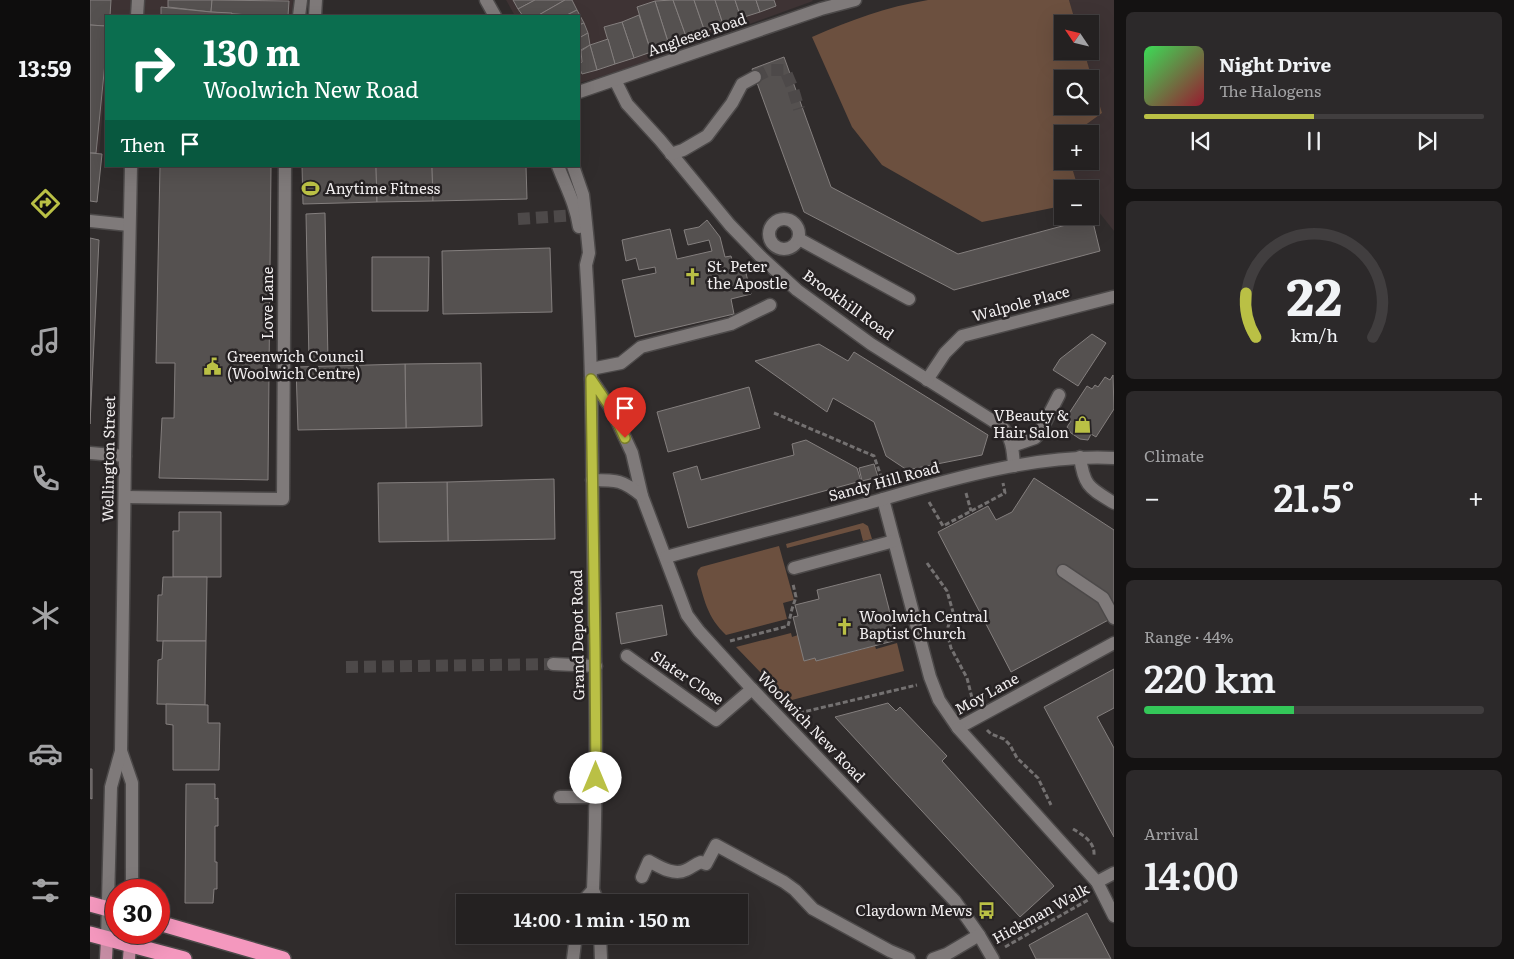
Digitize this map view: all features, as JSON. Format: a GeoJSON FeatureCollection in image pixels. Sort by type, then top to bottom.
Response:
{"type":"FeatureCollection","features":[{"type":"Feature","properties":{"kind":"highway"},"geometry":{"type":"LineString","coordinates":[[90,904],[105,908]]}},
{"type":"Feature","properties":{"kind":"highway"},"geometry":{"type":"LineString","coordinates":[[170,927],[283,959]]}},
{"type":"Feature","properties":{"kind":"highway"},"geometry":{"type":"LineString","coordinates":[[90,934],[105,938]]}},
{"type":"Feature","properties":{"kind":"highway"},"geometry":{"type":"LineString","coordinates":[[130,945],[184,959]]}},
{"type":"Feature","properties":{"kind":"main road","name":"Wellington Street"},"geometry":{"type":"LineString","coordinates":[[106,959],[107,944]]}},
{"type":"Feature","properties":{"kind":"street"},"geometry":{"type":"LineString","coordinates":[[137,15],[138,0]]}},
{"type":"Feature","properties":{"kind":"street"},"geometry":{"type":"LineString","coordinates":[[299,15],[301,0]]}},
{"type":"Feature","properties":{"kind":"street"},"geometry":{"type":"LineString","coordinates":[[315,15],[316,0]]}},
{"type":"Feature","properties":{"kind":"street"},"geometry":{"type":"LineString","coordinates":[[486,0],[494,15]]}},
{"type":"Feature","properties":{"kind":"street","name":"Anglesea Road"},"geometry":{"type":"LineString","coordinates":[[580,92],[820,4],[855,0]]}},
{"type":"Feature","properties":{"kind":"street"},"geometry":{"type":"LineString","coordinates":[[671,154],[683,150],[707,136],[732,103],[742,84],[755,77]]}},
{"type":"Feature","properties":{"kind":"street","name":"Brookhill Road"},"geometry":{"type":"LineString","coordinates":[[615,80],[627,104],[730,226],[761,257],[797,290],[871,344],[1001,426],[1007,432],[1012,446],[1014,466]]}},
{"type":"Feature","properties":{"kind":"street","name":"Wellington Street"},"geometry":{"type":"LineString","coordinates":[[112,879],[111,787],[121,751],[130,167]]}},
{"type":"Feature","properties":{"kind":"street","name":"Love Lane"},"geometry":{"type":"LineString","coordinates":[[124,497],[283,499],[284,167]]}},
{"type":"Feature","properties":{"kind":"street"},"geometry":{"type":"LineString","coordinates":[[558,167],[581,214]]}},
{"type":"Feature","properties":{"kind":"street"},"geometry":{"type":"LineString","coordinates":[[573,167],[583,194],[580,258],[586,265],[591,374],[621,363],[641,347],[731,324],[770,305]]}},
{"type":"Feature","properties":{"kind":"street"},"geometry":{"type":"LineString","coordinates":[[787,219],[796,225],[799,239],[793,247],[788,250],[778,249],[773,245],[768,235],[769,230],[776,221],[787,219]]}},
{"type":"Feature","properties":{"kind":"street"},"geometry":{"type":"LineString","coordinates":[[90,221],[129,225]]}},
{"type":"Feature","properties":{"kind":"street"},"geometry":{"type":"LineString","coordinates":[[799,239],[909,299]]}},
{"type":"Feature","properties":{"kind":"street"},"geometry":{"type":"LineString","coordinates":[[761,257],[773,245]]}},
{"type":"Feature","properties":{"kind":"street","name":"Walpole Place"},"geometry":{"type":"LineString","coordinates":[[927,380],[945,353],[962,336],[1113,297]]}},
{"type":"Feature","properties":{"kind":"street","name":"Grand Depot Road"},"geometry":{"type":"LineString","coordinates":[[591,374],[596,666],[596,797],[593,890],[595,894]]}},
{"type":"Feature","properties":{"kind":"street","name":"Woolwich New Road"},"geometry":{"type":"LineString","coordinates":[[591,374],[612,410],[632,453],[642,496],[686,615],[752,689],[955,901],[979,935],[991,957]]}},
{"type":"Feature","properties":{"kind":"street"},"geometry":{"type":"LineString","coordinates":[[1012,446],[1035,438],[1039,434],[1059,395]]}},
{"type":"Feature","properties":{"kind":"street"},"geometry":{"type":"LineString","coordinates":[[90,453],[125,456]]}},
{"type":"Feature","properties":{"kind":"street"},"geometry":{"type":"LineString","coordinates":[[1080,457],[1086,483],[1091,489],[1114,503]]}},
{"type":"Feature","properties":{"kind":"street","name":"Sandy Hill Road"},"geometry":{"type":"LineString","coordinates":[[666,557],[999,469],[1080,457],[1114,458]]}},
{"type":"Feature","properties":{"kind":"street"},"geometry":{"type":"LineString","coordinates":[[592,480],[621,481],[642,496]]}},
{"type":"Feature","properties":{"kind":"street","name":"Moy Lane"},"geometry":{"type":"LineString","coordinates":[[885,498],[894,541],[932,682],[939,700],[958,728],[1114,643]]}},
{"type":"Feature","properties":{"kind":"street"},"geometry":{"type":"LineString","coordinates":[[793,573],[894,541]]}},
{"type":"Feature","properties":{"kind":"street"},"geometry":{"type":"LineString","coordinates":[[1063,571],[1104,598],[1114,618]]}},
{"type":"Feature","properties":{"kind":"street","name":"Slater Close"},"geometry":{"type":"LineString","coordinates":[[627,656],[716,720],[752,689]]}},
{"type":"Feature","properties":{"kind":"street"},"geometry":{"type":"LineString","coordinates":[[554,664],[596,666]]}},
{"type":"Feature","properties":{"kind":"street"},"geometry":{"type":"LineString","coordinates":[[958,728],[1088,872],[1100,887],[1114,916]]}},
{"type":"Feature","properties":{"kind":"street","name":"Wellington Street"},"geometry":{"type":"LineString","coordinates":[[121,751],[132,783],[132,879]]}},
{"type":"Feature","properties":{"kind":"street"},"geometry":{"type":"LineString","coordinates":[[560,797],[596,797]]}},
{"type":"Feature","properties":{"kind":"street"},"geometry":{"type":"LineString","coordinates":[[642,877],[649,862],[674,872],[688,870],[701,862],[706,864],[716,845],[784,882],[795,890],[813,909],[909,959]]}},
{"type":"Feature","properties":{"kind":"street"},"geometry":{"type":"LineString","coordinates":[[1100,887],[1114,873]]}},
{"type":"Feature","properties":{"kind":"street"},"geometry":{"type":"LineString","coordinates":[[589,894],[593,890]]}},
{"type":"Feature","properties":{"kind":"street"},"geometry":{"type":"LineString","coordinates":[[933,959],[948,954],[979,935]]}},
{"type":"Feature","properties":{"kind":"street"},"geometry":{"type":"LineString","coordinates":[[573,959],[575,944]]}},
{"type":"Feature","properties":{"kind":"street"},"geometry":{"type":"LineString","coordinates":[[600,944],[601,959]]}},
{"type":"Feature","properties":{"kind":"path"},"geometry":{"type":"LineString","coordinates":[[774,413],[874,456],[885,498]]}},
{"type":"Feature","properties":{"kind":"path"},"geometry":{"type":"LineString","coordinates":[[921,489],[943,526],[1005,493],[999,469]]}},
{"type":"Feature","properties":{"kind":"path"},"geometry":{"type":"LineString","coordinates":[[927,563],[947,591],[952,604],[953,612],[948,627],[948,637],[951,648],[968,678],[978,718]]}},
{"type":"Feature","properties":{"kind":"path"},"geometry":{"type":"LineString","coordinates":[[712,646],[788,626],[796,597],[793,573]]}},
{"type":"Feature","properties":{"kind":"path"},"geometry":{"type":"LineString","coordinates":[[780,718],[932,682]]}},
{"type":"Feature","properties":{"kind":"path"},"geometry":{"type":"LineString","coordinates":[[986,729],[991,734],[1004,739],[1010,745],[1017,758],[1038,778],[1053,809]]}},
{"type":"Feature","properties":{"kind":"path"},"geometry":{"type":"LineString","coordinates":[[1070,827],[1084,836],[1090,842],[1094,851],[1094,858],[1088,872]]}},
{"type":"Feature","properties":{"kind":"path","name":"Hickman Walk"},"geometry":{"type":"LineString","coordinates":[[991,957],[1100,887]]}},
{"type":"Feature","properties":{"kind":"shaded area"},"geometry":{"type":"Polygon","coordinates":[[[90,0],[293,0],[292,15],[105,15],[105,94],[96,194],[90,193],[90,0]]]}},
{"type":"Feature","properties":{"kind":"shaded area"},"geometry":{"type":"Polygon","coordinates":[[[506,0],[813,1],[611,74],[580,83],[580,15],[514,15],[506,0]]]}},
{"type":"Feature","properties":{"kind":"shaded area"},"geometry":{"type":"Polygon","coordinates":[[[928,0],[1069,0],[1073,15],[1054,15],[1054,60],[1087,60],[1090,70],[1054,70],[1054,115],[1099,115],[1099,103],[1102,113],[1085,125],[1054,125],[1054,170],[1073,170],[1076,180],[1054,180],[1054,208],[982,222],[882,165],[852,127],[812,37],[898,6],[928,0]]]}},
{"type":"Feature","properties":{"kind":"shaded area"},"geometry":{"type":"Polygon","coordinates":[[[1069,0],[1114,0],[1114,231],[1099,212],[1099,180],[1076,180],[1073,170],[1099,170],[1099,125],[1085,125],[1102,113],[1099,103],[1099,70],[1090,70],[1087,60],[1099,60],[1099,15],[1073,15],[1069,0]]]}},
{"type":"Feature","properties":{"kind":"shaded area"},"geometry":{"type":"Polygon","coordinates":[[[863,523],[868,526],[872,539],[863,541],[860,529],[787,548],[786,544],[863,523]]]}},
{"type":"Feature","properties":{"kind":"shaded area"},"geometry":{"type":"Polygon","coordinates":[[[779,546],[794,600],[783,603],[787,619],[726,635],[710,614],[697,574],[698,570],[701,567],[779,546]]]}},
{"type":"Feature","properties":{"kind":"shaded area"},"geometry":{"type":"Polygon","coordinates":[[[791,633],[792,637],[798,635],[804,661],[815,658],[816,661],[875,646],[876,649],[897,643],[904,671],[788,701],[736,647],[791,633]]]}},
{"type":"Feature","properties":{"kind":"building"},"geometry":{"type":"Polygon","coordinates":[[[90,0],[111,0],[110,15],[105,15],[105,26],[90,25],[90,0]]]}},
{"type":"Feature","properties":{"kind":"building"},"geometry":{"type":"Polygon","coordinates":[[[168,0],[212,0],[211,12],[168,7],[168,0]]]}},
{"type":"Feature","properties":{"kind":"building"},"geometry":{"type":"Polygon","coordinates":[[[212,0],[289,1],[288,15],[248,15],[211,12],[212,0]]]}},
{"type":"Feature","properties":{"kind":"building"},"geometry":{"type":"Polygon","coordinates":[[[513,0],[535,0],[518,9],[513,0]]]}},
{"type":"Feature","properties":{"kind":"building"},"geometry":{"type":"Polygon","coordinates":[[[535,0],[565,0],[539,15],[522,15],[518,9],[535,0]]]}},
{"type":"Feature","properties":{"kind":"building"},"geometry":{"type":"Polygon","coordinates":[[[565,0],[572,0],[577,10],[567,15],[539,15],[565,0]]]}},
{"type":"Feature","properties":{"kind":"building"},"geometry":{"type":"Polygon","coordinates":[[[673,0],[687,39],[669,45],[655,1],[673,0]]]}},
{"type":"Feature","properties":{"kind":"building"},"geometry":{"type":"Polygon","coordinates":[[[673,0],[694,0],[705,32],[687,39],[673,0]]]}},
{"type":"Feature","properties":{"kind":"building"},"geometry":{"type":"Polygon","coordinates":[[[694,0],[715,0],[723,24],[705,32],[694,0]]]}},
{"type":"Feature","properties":{"kind":"building"},"geometry":{"type":"Polygon","coordinates":[[[715,0],[735,0],[741,18],[723,24],[715,0]]]}},
{"type":"Feature","properties":{"kind":"building"},"geometry":{"type":"Polygon","coordinates":[[[735,0],[756,0],[760,12],[741,18],[735,0]]]}},
{"type":"Feature","properties":{"kind":"building"},"geometry":{"type":"Polygon","coordinates":[[[756,0],[774,0],[776,6],[760,12],[756,0]]]}},
{"type":"Feature","properties":{"kind":"building"},"geometry":{"type":"Polygon","coordinates":[[[655,1],[669,45],[651,52],[637,7],[655,1]]]}},
{"type":"Feature","properties":{"kind":"building"},"geometry":{"type":"Polygon","coordinates":[[[161,7],[232,13],[231,15],[161,15],[161,7]]]}},
{"type":"Feature","properties":{"kind":"building"},"geometry":{"type":"Polygon","coordinates":[[[577,10],[580,15],[567,15],[577,10]]]}},
{"type":"Feature","properties":{"kind":"building"},"geometry":{"type":"Polygon","coordinates":[[[639,15],[651,52],[634,58],[622,22],[639,15]]]}},
{"type":"Feature","properties":{"kind":"building"},"geometry":{"type":"Polygon","coordinates":[[[580,16],[584,23],[580,25],[580,16]]]}},
{"type":"Feature","properties":{"kind":"building"},"geometry":{"type":"Polygon","coordinates":[[[622,22],[634,58],[615,64],[604,27],[622,22]]]}},
{"type":"Feature","properties":{"kind":"building"},"geometry":{"type":"Polygon","coordinates":[[[584,23],[588,33],[580,37],[580,25],[584,23]]]}},
{"type":"Feature","properties":{"kind":"building"},"geometry":{"type":"Polygon","coordinates":[[[90,25],[105,26],[105,63],[96,153],[90,153],[90,25]]]}},
{"type":"Feature","properties":{"kind":"building"},"geometry":{"type":"Polygon","coordinates":[[[588,33],[590,45],[580,50],[580,37],[588,33]]]}},
{"type":"Feature","properties":{"kind":"building"},"geometry":{"type":"Polygon","coordinates":[[[608,39],[615,64],[597,70],[590,45],[608,39]]]}},
{"type":"Feature","properties":{"kind":"building"},"geometry":{"type":"Polygon","coordinates":[[[590,45],[597,70],[582,74],[580,69],[580,63],[582,62],[581,51],[590,45]]]}},
{"type":"Feature","properties":{"kind":"building"},"geometry":{"type":"Polygon","coordinates":[[[784,57],[831,187],[958,254],[1066,225],[1094,225],[1100,251],[954,290],[804,212],[752,69],[784,57]]]}},
{"type":"Feature","properties":{"kind":"building"},"geometry":{"type":"Polygon","coordinates":[[[90,153],[102,154],[97,202],[90,201],[90,153]]]}},
{"type":"Feature","properties":{"kind":"building"},"geometry":{"type":"Polygon","coordinates":[[[160,167],[271,167],[268,480],[159,478],[162,418],[174,418],[175,363],[156,363],[160,167]]]}},
{"type":"Feature","properties":{"kind":"building"},"geometry":{"type":"Polygon","coordinates":[[[302,167],[376,167],[377,202],[303,204],[302,167]]]}},
{"type":"Feature","properties":{"kind":"building"},"geometry":{"type":"Polygon","coordinates":[[[376,167],[432,167],[433,201],[377,202],[376,167]]]}},
{"type":"Feature","properties":{"kind":"building"},"geometry":{"type":"Polygon","coordinates":[[[432,167],[526,167],[527,199],[433,201],[432,167]]]}},
{"type":"Feature","properties":{"kind":"building"},"geometry":{"type":"Polygon","coordinates":[[[325,213],[328,360],[309,361],[306,214],[325,213]]]}},
{"type":"Feature","properties":{"kind":"building","name":"St. Peter the Apostle"},"geometry":{"type":"Polygon","coordinates":[[[707,220],[720,237],[725,257],[731,256],[735,271],[745,269],[751,294],[731,299],[734,314],[635,337],[622,280],[656,273],[655,267],[639,270],[636,258],[626,261],[622,240],[670,229],[677,259],[712,251],[709,240],[688,245],[684,230],[699,227],[707,220]]]}},
{"type":"Feature","properties":{"kind":"building"},"geometry":{"type":"Polygon","coordinates":[[[90,238],[99,240],[90,424],[90,238]]]}},
{"type":"Feature","properties":{"kind":"building"},"geometry":{"type":"Polygon","coordinates":[[[550,248],[552,312],[443,314],[442,251],[550,248]]]}},
{"type":"Feature","properties":{"kind":"building"},"geometry":{"type":"Polygon","coordinates":[[[372,257],[429,257],[428,311],[372,311],[372,257]]]}},
{"type":"Feature","properties":{"kind":"building"},"geometry":{"type":"Polygon","coordinates":[[[1092,334],[1106,343],[1078,386],[1053,370],[1060,359],[1092,334]]]}},
{"type":"Feature","properties":{"kind":"building"},"geometry":{"type":"Polygon","coordinates":[[[819,344],[848,361],[854,352],[988,435],[982,455],[907,470],[886,456],[874,422],[833,398],[827,412],[755,361],[819,344]]]}},
{"type":"Feature","properties":{"kind":"building"},"geometry":{"type":"Polygon","coordinates":[[[481,363],[482,426],[406,428],[405,364],[481,363]]]}},
{"type":"Feature","properties":{"kind":"building"},"geometry":{"type":"Polygon","coordinates":[[[405,364],[406,428],[298,430],[296,367],[405,364]]]}},
{"type":"Feature","properties":{"kind":"building"},"geometry":{"type":"Polygon","coordinates":[[[1113,375],[1114,409],[1096,437],[1091,434],[1088,440],[1080,439],[1071,433],[1067,427],[1071,421],[1066,418],[1087,386],[1092,389],[1095,385],[1098,387],[1105,377],[1110,380],[1113,375]]]}},
{"type":"Feature","properties":{"kind":"building"},"geometry":{"type":"Polygon","coordinates":[[[749,387],[760,428],[668,452],[657,412],[749,387]]]}},
{"type":"Feature","properties":{"kind":"building"},"geometry":{"type":"Polygon","coordinates":[[[806,440],[857,468],[861,481],[688,528],[673,473],[697,466],[701,480],[794,455],[792,444],[806,440]]]}},
{"type":"Feature","properties":{"kind":"building"},"geometry":{"type":"Polygon","coordinates":[[[874,464],[878,477],[862,481],[859,468],[874,464]]]}},
{"type":"Feature","properties":{"kind":"building"},"geometry":{"type":"Polygon","coordinates":[[[1034,478],[1114,530],[1114,617],[1011,672],[938,532],[988,506],[996,520],[1012,512],[1034,478]]]}},
{"type":"Feature","properties":{"kind":"building"},"geometry":{"type":"Polygon","coordinates":[[[554,479],[555,539],[448,541],[447,482],[554,479]]]}},
{"type":"Feature","properties":{"kind":"building"},"geometry":{"type":"Polygon","coordinates":[[[447,482],[448,541],[379,542],[378,483],[447,482]]]}},
{"type":"Feature","properties":{"kind":"building"},"geometry":{"type":"Polygon","coordinates":[[[179,512],[221,512],[221,577],[173,577],[173,531],[179,531],[179,512]]]}},
{"type":"Feature","properties":{"kind":"building","name":"Woolwich Central Baptist Church"},"geometry":{"type":"Polygon","coordinates":[[[880,574],[897,640],[816,661],[815,658],[804,661],[793,617],[798,616],[795,605],[819,599],[817,590],[880,574]]]}},
{"type":"Feature","properties":{"kind":"building"},"geometry":{"type":"Polygon","coordinates":[[[163,577],[207,577],[206,641],[157,641],[158,595],[162,595],[163,577]]]}},
{"type":"Feature","properties":{"kind":"building"},"geometry":{"type":"Polygon","coordinates":[[[662,605],[667,635],[621,644],[616,613],[662,605]]]}},
{"type":"Feature","properties":{"kind":"building"},"geometry":{"type":"Polygon","coordinates":[[[163,641],[206,641],[205,705],[157,704],[158,660],[162,659],[163,641]]]}},
{"type":"Feature","properties":{"kind":"building"},"geometry":{"type":"Polygon","coordinates":[[[1114,669],[1114,708],[1097,717],[1114,748],[1114,837],[1044,707],[1114,669]]]}},
{"type":"Feature","properties":{"kind":"building"},"geometry":{"type":"Polygon","coordinates":[[[888,703],[896,711],[900,707],[947,756],[942,761],[1054,886],[1020,917],[835,717],[888,703]]]}},
{"type":"Feature","properties":{"kind":"building"},"geometry":{"type":"Polygon","coordinates":[[[166,704],[208,705],[208,723],[220,723],[219,770],[173,770],[173,725],[166,724],[166,704]]]}},
{"type":"Feature","properties":{"kind":"building"},"geometry":{"type":"Polygon","coordinates":[[[90,769],[92,769],[92,799],[90,798],[90,769]]]}},
{"type":"Feature","properties":{"kind":"building"},"geometry":{"type":"Polygon","coordinates":[[[186,784],[215,784],[215,799],[218,798],[218,826],[215,826],[217,889],[214,889],[213,903],[185,903],[186,784]]]}},
{"type":"Feature","properties":{"kind":"building"},"geometry":{"type":"Polygon","coordinates":[[[1087,913],[1111,959],[1036,959],[1029,945],[1087,913]]]}},
{"type":"Feature","properties":{"kind":"tunnel"},"geometry":{"type":"LineString","coordinates":[[755,77],[769,70],[785,70],[799,109]]}},
{"type":"Feature","properties":{"kind":"tunnel"},"geometry":{"type":"LineString","coordinates":[[518,219],[577,215]]}},
{"type":"Feature","properties":{"kind":"tunnel"},"geometry":{"type":"LineString","coordinates":[[346,667],[553,664]]}},
{"type":"Feature","properties":{"kind":"place","name":"Anytime Fitness"},"geometry":{"type":"Point","coordinates":[311,189]}},
{"type":"Feature","properties":{"kind":"place","name":"St. Peter the Apostle"},"geometry":{"type":"Point","coordinates":[693,276]}},
{"type":"Feature","properties":{"kind":"place","name":"Greenwich Council (Woolwich Centre)"},"geometry":{"type":"Point","coordinates":[213,366]}},
{"type":"Feature","properties":{"kind":"place","name":"VBeauty & Hair Salon"},"geometry":{"type":"Point","coordinates":[1083,425]}},
{"type":"Feature","properties":{"kind":"place","name":"Woolwich Central Baptist Church"},"geometry":{"type":"Point","coordinates":[845,626]}},
{"type":"Feature","properties":{"kind":"place","name":"Claydown Mews"},"geometry":{"type":"Point","coordinates":[986,911]}},
{"type":"Feature","properties":{"kind":"route"},"geometry":{"type":"LineString","coordinates":[[596,778],[591,379],[612,410],[625,438]]}}]}
